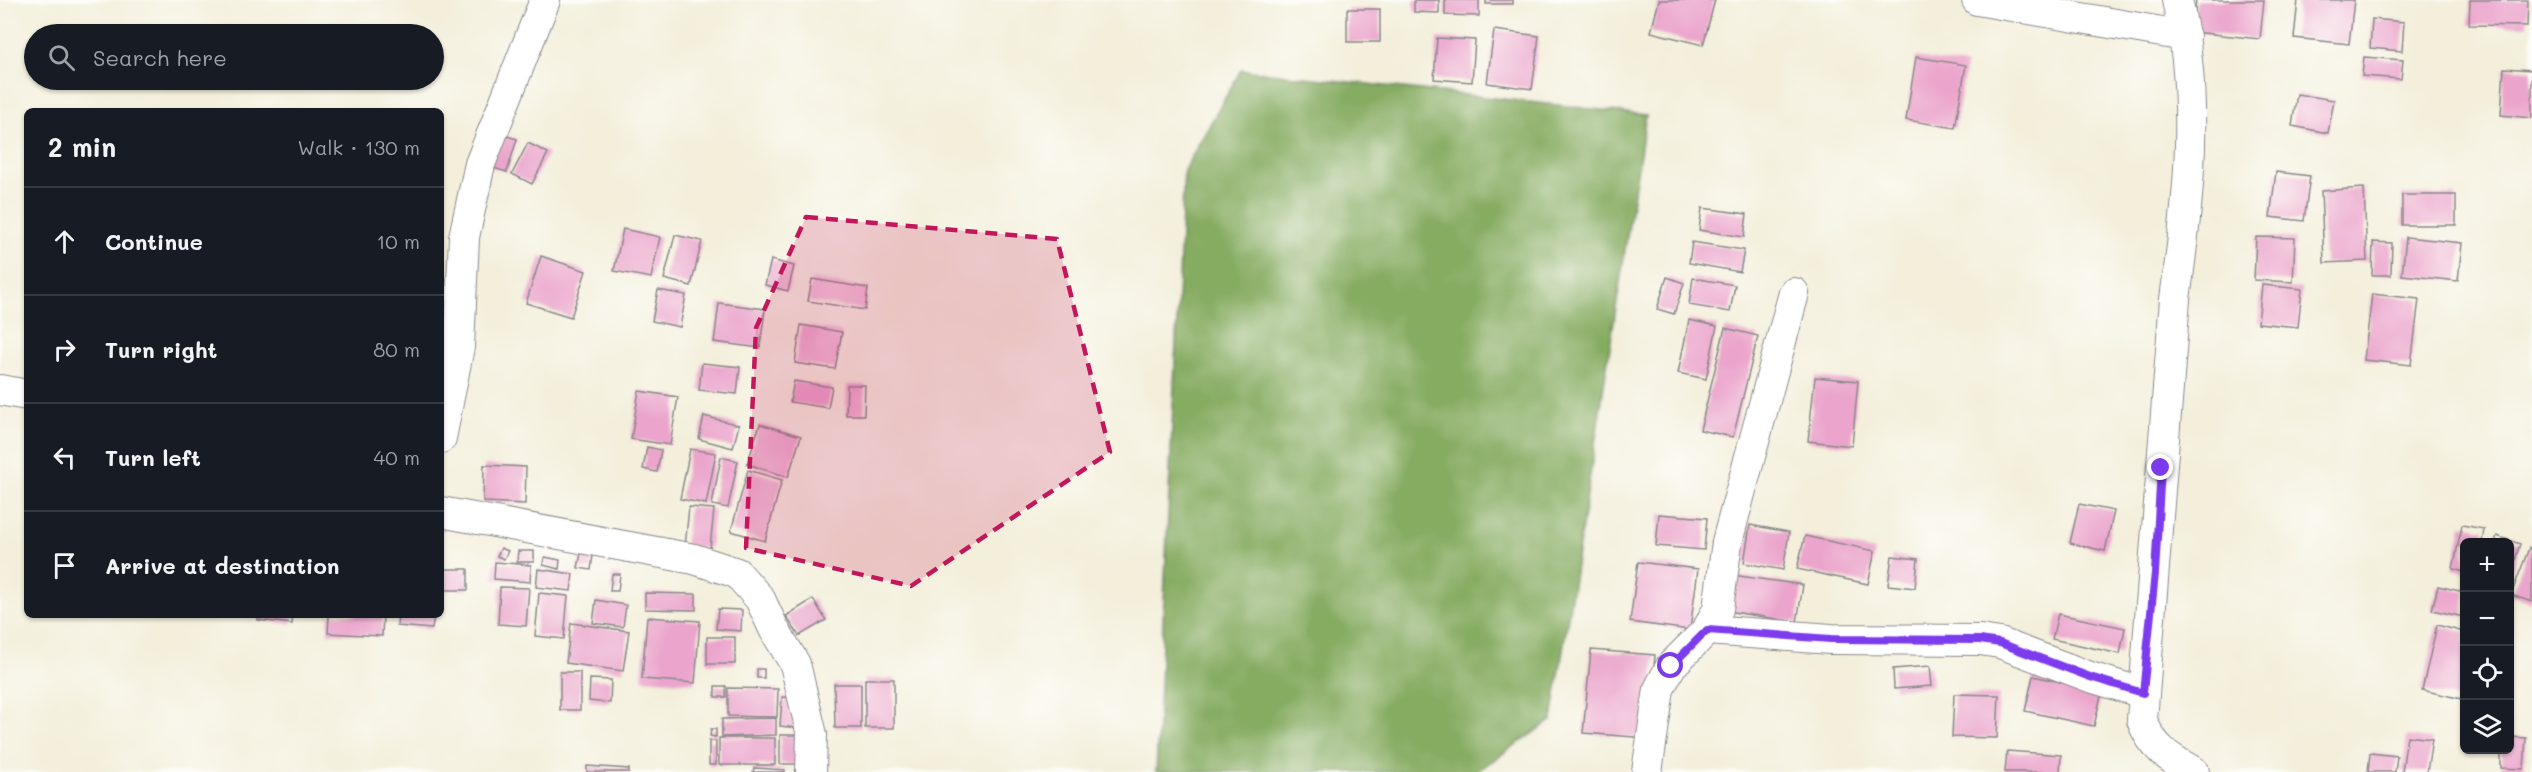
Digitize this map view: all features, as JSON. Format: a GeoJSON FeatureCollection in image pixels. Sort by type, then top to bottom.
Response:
{"type":"FeatureCollection","features":[{"type":"Feature","properties":{"kind":"street"},"geometry":{"type":"LineString","coordinates":[[444,423],[459,346],[464,237],[480,164],[545,0]]}},
{"type":"Feature","properties":{"kind":"street"},"geometry":{"type":"LineString","coordinates":[[1977,0],[2186,36]]}},
{"type":"Feature","properties":{"kind":"street"},"geometry":{"type":"LineString","coordinates":[[2177,0],[2186,36],[2192,154],[2185,230],[2175,299],[2142,720],[2148,738],[2170,759],[2194,772]]}},
{"type":"Feature","properties":{"kind":"street"},"geometry":{"type":"LineString","coordinates":[[1647,772],[1659,689],[1671,666],[1707,630],[1718,609],[1727,542],[1794,293]]}},
{"type":"Feature","properties":{"kind":"street"},"geometry":{"type":"LineString","coordinates":[[0,390],[24,394]]}},
{"type":"Feature","properties":{"kind":"street"},"geometry":{"type":"LineString","coordinates":[[444,513],[694,559],[737,573],[759,599],[795,664],[812,735],[811,772]]}},
{"type":"Feature","properties":{"kind":"street"},"geometry":{"type":"LineString","coordinates":[[1707,630],[1831,639],[1980,640],[2000,643],[2090,677],[2143,693]]}},
{"type":"Feature","properties":{"kind":"highlighted area"},"geometry":{"type":"Polygon","coordinates":[[[806,217],[1057,239],[1110,452],[911,586],[746,548],[756,328],[806,217]]]}},
{"type":"Feature","properties":{"kind":"green space"},"geometry":{"type":"Polygon","coordinates":[[[1241,70],[1646,115],[1552,720],[1476,772],[1156,772],[1184,170],[1241,70]]]}},
{"type":"Feature","properties":{"kind":"building"},"geometry":{"type":"Polygon","coordinates":[[[1414,0],[1439,0],[1439,13],[1414,12],[1414,0]]]}},
{"type":"Feature","properties":{"kind":"building"},"geometry":{"type":"Polygon","coordinates":[[[1445,0],[1479,0],[1479,16],[1445,15],[1445,0]]]}},
{"type":"Feature","properties":{"kind":"building"},"geometry":{"type":"Polygon","coordinates":[[[1486,0],[1513,0],[1513,4],[1486,4],[1486,0]]]}},
{"type":"Feature","properties":{"kind":"building"},"geometry":{"type":"Polygon","coordinates":[[[1659,0],[1715,0],[1703,45],[1651,32],[1659,0]]]}},
{"type":"Feature","properties":{"kind":"building"},"geometry":{"type":"Polygon","coordinates":[[[2196,0],[2264,0],[2260,39],[2193,32],[2196,0]]]}},
{"type":"Feature","properties":{"kind":"building"},"geometry":{"type":"Polygon","coordinates":[[[2298,0],[2354,0],[2349,44],[2294,38],[2298,0]]]}},
{"type":"Feature","properties":{"kind":"building"},"geometry":{"type":"Polygon","coordinates":[[[2470,0],[2528,0],[2527,26],[2469,25],[2470,0]]]}},
{"type":"Feature","properties":{"kind":"building"},"geometry":{"type":"Polygon","coordinates":[[[1347,9],[1380,9],[1380,42],[1347,42],[1347,9]]]}},
{"type":"Feature","properties":{"kind":"building"},"geometry":{"type":"Polygon","coordinates":[[[2372,19],[2404,22],[2402,51],[2370,48],[2372,19]]]}},
{"type":"Feature","properties":{"kind":"building"},"geometry":{"type":"Polygon","coordinates":[[[1494,30],[1539,36],[1532,89],[1487,83],[1494,30]]]}},
{"type":"Feature","properties":{"kind":"building"},"geometry":{"type":"Polygon","coordinates":[[[1437,38],[1475,40],[1472,82],[1434,79],[1437,38]]]}},
{"type":"Feature","properties":{"kind":"building"},"geometry":{"type":"Polygon","coordinates":[[[1916,57],[1966,65],[1955,128],[1906,120],[1916,57]]]}},
{"type":"Feature","properties":{"kind":"building"},"geometry":{"type":"Polygon","coordinates":[[[2364,57],[2403,60],[2401,79],[2362,76],[2364,57]]]}},
{"type":"Feature","properties":{"kind":"building"},"geometry":{"type":"Polygon","coordinates":[[[2504,68],[2532,70],[2532,118],[2501,115],[2504,68]]]}},
{"type":"Feature","properties":{"kind":"building"},"geometry":{"type":"Polygon","coordinates":[[[2297,94],[2334,100],[2328,133],[2292,126],[2297,94]]]}},
{"type":"Feature","properties":{"kind":"building"},"geometry":{"type":"Polygon","coordinates":[[[497,133],[517,139],[507,172],[487,166],[497,133]]]}},
{"type":"Feature","properties":{"kind":"building"},"geometry":{"type":"Polygon","coordinates":[[[528,143],[548,153],[532,184],[512,174],[528,143]]]}},
{"type":"Feature","properties":{"kind":"building"},"geometry":{"type":"Polygon","coordinates":[[[2276,172],[2310,176],[2304,221],[2270,217],[2276,172]]]}},
{"type":"Feature","properties":{"kind":"building"},"geometry":{"type":"Polygon","coordinates":[[[2364,188],[2367,261],[2324,263],[2321,191],[2364,188]]]}},
{"type":"Feature","properties":{"kind":"building"},"geometry":{"type":"Polygon","coordinates":[[[2402,195],[2456,195],[2456,225],[2402,225],[2402,195]]]}},
{"type":"Feature","properties":{"kind":"building"},"geometry":{"type":"Polygon","coordinates":[[[1702,208],[1747,214],[1744,237],[1699,230],[1702,208]]]}},
{"type":"Feature","properties":{"kind":"building"},"geometry":{"type":"Polygon","coordinates":[[[623,229],[660,237],[651,278],[614,271],[623,229]]]}},
{"type":"Feature","properties":{"kind":"building"},"geometry":{"type":"Polygon","coordinates":[[[675,235],[702,241],[691,286],[664,279],[675,235]]]}},
{"type":"Feature","properties":{"kind":"building"},"geometry":{"type":"Polygon","coordinates":[[[2256,237],[2295,238],[2293,282],[2254,280],[2256,237]]]}},
{"type":"Feature","properties":{"kind":"building"},"geometry":{"type":"Polygon","coordinates":[[[2406,237],[2462,243],[2458,281],[2402,275],[2406,237]]]}},
{"type":"Feature","properties":{"kind":"building"},"geometry":{"type":"Polygon","coordinates":[[[1692,242],[1744,250],[1740,272],[1689,263],[1692,242]]]}},
{"type":"Feature","properties":{"kind":"building"},"geometry":{"type":"Polygon","coordinates":[[[2373,242],[2392,243],[2391,275],[2372,275],[2373,242]]]}},
{"type":"Feature","properties":{"kind":"building"},"geometry":{"type":"Polygon","coordinates":[[[541,256],[586,271],[571,317],[526,303],[541,256]]]}},
{"type":"Feature","properties":{"kind":"building"},"geometry":{"type":"Polygon","coordinates":[[[771,260],[794,266],[788,291],[765,285],[771,260]]]}},
{"type":"Feature","properties":{"kind":"building"},"geometry":{"type":"Polygon","coordinates":[[[1667,277],[1684,283],[1674,314],[1657,309],[1667,277]]]}},
{"type":"Feature","properties":{"kind":"building"},"geometry":{"type":"Polygon","coordinates":[[[1693,278],[1735,285],[1730,312],[1689,305],[1693,278]]]}},
{"type":"Feature","properties":{"kind":"building"},"geometry":{"type":"Polygon","coordinates":[[[812,279],[868,288],[865,310],[808,301],[812,279]]]}},
{"type":"Feature","properties":{"kind":"building"},"geometry":{"type":"Polygon","coordinates":[[[2262,285],[2302,289],[2298,327],[2258,323],[2262,285]]]}},
{"type":"Feature","properties":{"kind":"building"},"geometry":{"type":"Polygon","coordinates":[[[658,290],[686,295],[680,327],[652,321],[658,290]]]}},
{"type":"Feature","properties":{"kind":"building"},"geometry":{"type":"Polygon","coordinates":[[[2372,294],[2419,299],[2411,365],[2364,360],[2372,294]]]}},
{"type":"Feature","properties":{"kind":"building"},"geometry":{"type":"Polygon","coordinates":[[[719,303],[765,309],[760,348],[714,342],[719,303]]]}},
{"type":"Feature","properties":{"kind":"building"},"geometry":{"type":"Polygon","coordinates":[[[1689,320],[1717,326],[1706,379],[1678,373],[1689,320]]]}},
{"type":"Feature","properties":{"kind":"building"},"geometry":{"type":"Polygon","coordinates":[[[801,325],[842,332],[835,369],[795,363],[801,325]]]}},
{"type":"Feature","properties":{"kind":"building"},"geometry":{"type":"Polygon","coordinates":[[[1725,328],[1758,336],[1733,437],[1700,430],[1725,328]]]}},
{"type":"Feature","properties":{"kind":"building"},"geometry":{"type":"Polygon","coordinates":[[[702,363],[740,367],[737,394],[699,390],[702,363]]]}},
{"type":"Feature","properties":{"kind":"building"},"geometry":{"type":"Polygon","coordinates":[[[1815,377],[1858,381],[1852,446],[1808,441],[1815,377]]]}},
{"type":"Feature","properties":{"kind":"building"},"geometry":{"type":"Polygon","coordinates":[[[794,381],[832,387],[828,408],[790,402],[794,381]]]}},
{"type":"Feature","properties":{"kind":"building"},"geometry":{"type":"Polygon","coordinates":[[[847,385],[865,385],[864,415],[846,415],[847,385]]]}},
{"type":"Feature","properties":{"kind":"building"},"geometry":{"type":"Polygon","coordinates":[[[639,391],[678,397],[670,445],[631,439],[639,391]]]}},
{"type":"Feature","properties":{"kind":"building"},"geometry":{"type":"Polygon","coordinates":[[[704,416],[739,425],[733,448],[699,439],[704,416]]]}},
{"type":"Feature","properties":{"kind":"building"},"geometry":{"type":"Polygon","coordinates":[[[760,424],[801,436],[788,477],[747,464],[760,424]]]}},
{"type":"Feature","properties":{"kind":"building"},"geometry":{"type":"Polygon","coordinates":[[[647,447],[661,450],[657,472],[643,469],[647,447]]]}},
{"type":"Feature","properties":{"kind":"building"},"geometry":{"type":"Polygon","coordinates":[[[690,449],[716,453],[706,504],[680,499],[690,449]]]}},
{"type":"Feature","properties":{"kind":"building"},"geometry":{"type":"Polygon","coordinates":[[[721,457],[738,461],[728,508],[712,505],[721,457]]]}},
{"type":"Feature","properties":{"kind":"building"},"geometry":{"type":"Polygon","coordinates":[[[484,465],[526,467],[525,504],[483,502],[484,465]]]}},
{"type":"Feature","properties":{"kind":"building"},"geometry":{"type":"Polygon","coordinates":[[[748,470],[782,480],[765,541],[731,531],[748,470]]]}},
{"type":"Feature","properties":{"kind":"building"},"geometry":{"type":"Polygon","coordinates":[[[2079,504],[2114,511],[2105,551],[2070,543],[2079,504]]]}},
{"type":"Feature","properties":{"kind":"building"},"geometry":{"type":"Polygon","coordinates":[[[689,507],[714,509],[710,548],[685,547],[689,507]]]}},
{"type":"Feature","properties":{"kind":"building"},"geometry":{"type":"Polygon","coordinates":[[[1659,514],[1707,518],[1704,550],[1656,546],[1659,514]]]}},
{"type":"Feature","properties":{"kind":"building"},"geometry":{"type":"Polygon","coordinates":[[[1750,525],[1789,532],[1783,570],[1744,563],[1750,525]]]}},
{"type":"Feature","properties":{"kind":"building"},"geometry":{"type":"Polygon","coordinates":[[[2462,525],[2484,529],[2483,538],[2460,538],[2460,571],[2453,569],[2462,525]]]}},
{"type":"Feature","properties":{"kind":"building"},"geometry":{"type":"Polygon","coordinates":[[[1805,536],[1875,551],[1868,584],[1797,569],[1805,536]]]}},
{"type":"Feature","properties":{"kind":"building"},"geometry":{"type":"Polygon","coordinates":[[[2514,542],[2520,544],[2514,563],[2514,542]]]}},
{"type":"Feature","properties":{"kind":"building"},"geometry":{"type":"Polygon","coordinates":[[[501,548],[508,551],[504,559],[497,556],[501,548]]]}},
{"type":"Feature","properties":{"kind":"building"},"geometry":{"type":"Polygon","coordinates":[[[2529,548],[2532,549],[2532,602],[2514,596],[2514,587],[2529,548]]]}},
{"type":"Feature","properties":{"kind":"building"},"geometry":{"type":"Polygon","coordinates":[[[518,551],[534,551],[534,562],[517,562],[518,551]]]}},
{"type":"Feature","properties":{"kind":"building"},"geometry":{"type":"Polygon","coordinates":[[[581,553],[593,555],[591,570],[578,568],[581,553]]]}},
{"type":"Feature","properties":{"kind":"building"},"geometry":{"type":"Polygon","coordinates":[[[1892,556],[1918,559],[1915,588],[1888,585],[1892,556]]]}},
{"type":"Feature","properties":{"kind":"building"},"geometry":{"type":"Polygon","coordinates":[[[545,557],[560,560],[559,569],[543,565],[545,557]]]}},
{"type":"Feature","properties":{"kind":"building"},"geometry":{"type":"Polygon","coordinates":[[[495,562],[531,565],[530,582],[494,579],[495,562]]]}},
{"type":"Feature","properties":{"kind":"building"},"geometry":{"type":"Polygon","coordinates":[[[1638,562],[1698,569],[1690,630],[1630,622],[1638,562]]]}},
{"type":"Feature","properties":{"kind":"building"},"geometry":{"type":"Polygon","coordinates":[[[444,569],[468,569],[468,590],[444,590],[444,569]]]}},
{"type":"Feature","properties":{"kind":"building"},"geometry":{"type":"Polygon","coordinates":[[[538,569],[573,574],[571,591],[536,587],[538,569]]]}},
{"type":"Feature","properties":{"kind":"building"},"geometry":{"type":"Polygon","coordinates":[[[612,574],[620,574],[618,591],[610,591],[612,574]]]}},
{"type":"Feature","properties":{"kind":"building"},"geometry":{"type":"Polygon","coordinates":[[[1732,575],[1803,585],[1797,622],[1727,611],[1732,575]]]}},
{"type":"Feature","properties":{"kind":"building"},"geometry":{"type":"Polygon","coordinates":[[[2438,586],[2460,591],[2460,616],[2432,610],[2438,586]]]}},
{"type":"Feature","properties":{"kind":"building"},"geometry":{"type":"Polygon","coordinates":[[[500,587],[529,588],[526,626],[498,624],[500,587]]]}},
{"type":"Feature","properties":{"kind":"building"},"geometry":{"type":"Polygon","coordinates":[[[539,593],[568,596],[564,639],[535,636],[539,593]]]}},
{"type":"Feature","properties":{"kind":"building"},"geometry":{"type":"Polygon","coordinates":[[[645,593],[696,594],[696,610],[645,609],[645,593]]]}},
{"type":"Feature","properties":{"kind":"building"},"geometry":{"type":"Polygon","coordinates":[[[813,599],[826,620],[799,636],[786,616],[813,599]]]}},
{"type":"Feature","properties":{"kind":"building"},"geometry":{"type":"Polygon","coordinates":[[[596,600],[626,605],[623,627],[593,623],[596,600]]]}},
{"type":"Feature","properties":{"kind":"building"},"geometry":{"type":"Polygon","coordinates":[[[718,609],[742,610],[741,631],[716,629],[718,609]]]}},
{"type":"Feature","properties":{"kind":"building"},"geometry":{"type":"Polygon","coordinates":[[[2058,614],[2125,628],[2120,654],[2052,639],[2058,614]]]}},
{"type":"Feature","properties":{"kind":"building"},"geometry":{"type":"Polygon","coordinates":[[[647,617],[700,621],[695,683],[642,679],[647,617]]]}},
{"type":"Feature","properties":{"kind":"building"},"geometry":{"type":"Polygon","coordinates":[[[258,618],[293,618],[292,624],[258,620],[258,618]]]}},
{"type":"Feature","properties":{"kind":"building"},"geometry":{"type":"Polygon","coordinates":[[[329,618],[383,618],[382,636],[328,633],[329,618]]]}},
{"type":"Feature","properties":{"kind":"building"},"geometry":{"type":"Polygon","coordinates":[[[398,618],[434,618],[432,629],[397,626],[398,618]]]}},
{"type":"Feature","properties":{"kind":"building"},"geometry":{"type":"Polygon","coordinates":[[[571,623],[629,631],[623,671],[566,663],[571,623]]]}},
{"type":"Feature","properties":{"kind":"building"},"geometry":{"type":"Polygon","coordinates":[[[2437,625],[2460,631],[2460,699],[2422,690],[2437,625]]]}},
{"type":"Feature","properties":{"kind":"building"},"geometry":{"type":"Polygon","coordinates":[[[707,637],[735,637],[735,664],[707,664],[707,637]]]}},
{"type":"Feature","properties":{"kind":"building"},"geometry":{"type":"Polygon","coordinates":[[[1591,650],[1655,655],[1647,738],[1583,733],[1591,650]]]}},
{"type":"Feature","properties":{"kind":"building"},"geometry":{"type":"Polygon","coordinates":[[[1930,666],[1932,686],[1894,689],[1893,669],[1930,666]]]}},
{"type":"Feature","properties":{"kind":"building"},"geometry":{"type":"Polygon","coordinates":[[[757,669],[764,669],[764,678],[757,678],[757,669]]]}},
{"type":"Feature","properties":{"kind":"building"},"geometry":{"type":"Polygon","coordinates":[[[560,672],[580,672],[580,710],[560,710],[560,672]]]}},
{"type":"Feature","properties":{"kind":"building"},"geometry":{"type":"Polygon","coordinates":[[[2033,676],[2102,691],[2094,726],[2025,711],[2033,676]]]}},
{"type":"Feature","properties":{"kind":"building"},"geometry":{"type":"Polygon","coordinates":[[[590,679],[611,680],[610,703],[589,701],[590,679]]]}},
{"type":"Feature","properties":{"kind":"building"},"geometry":{"type":"Polygon","coordinates":[[[865,679],[894,679],[894,728],[865,728],[865,679]]]}},
{"type":"Feature","properties":{"kind":"building"},"geometry":{"type":"Polygon","coordinates":[[[834,684],[861,684],[861,728],[835,728],[834,684]]]}},
{"type":"Feature","properties":{"kind":"building"},"geometry":{"type":"Polygon","coordinates":[[[715,686],[726,686],[726,697],[715,697],[715,686]]]}},
{"type":"Feature","properties":{"kind":"building"},"geometry":{"type":"Polygon","coordinates":[[[728,688],[778,689],[777,717],[728,716],[728,688]]]}},
{"type":"Feature","properties":{"kind":"building"},"geometry":{"type":"Polygon","coordinates":[[[1954,694],[1999,695],[1997,738],[1952,737],[1954,694]]]}},
{"type":"Feature","properties":{"kind":"building"},"geometry":{"type":"Polygon","coordinates":[[[782,697],[799,698],[797,728],[780,726],[782,697]]]}},
{"type":"Feature","properties":{"kind":"building"},"geometry":{"type":"Polygon","coordinates":[[[776,718],[776,735],[722,737],[722,719],[776,718]]]}},
{"type":"Feature","properties":{"kind":"building"},"geometry":{"type":"Polygon","coordinates":[[[711,729],[716,729],[716,737],[710,736],[711,729]]]}},
{"type":"Feature","properties":{"kind":"building"},"geometry":{"type":"Polygon","coordinates":[[[780,735],[797,735],[797,764],[780,764],[780,735]]]}},
{"type":"Feature","properties":{"kind":"building"},"geometry":{"type":"Polygon","coordinates":[[[2407,736],[2432,739],[2427,772],[2402,772],[2407,736]]]}},
{"type":"Feature","properties":{"kind":"building"},"geometry":{"type":"Polygon","coordinates":[[[2514,737],[2526,738],[2524,769],[2501,768],[2501,754],[2514,754],[2514,737]]]}},
{"type":"Feature","properties":{"kind":"building"},"geometry":{"type":"Polygon","coordinates":[[[719,738],[775,738],[775,765],[719,765],[719,738]]]}},
{"type":"Feature","properties":{"kind":"building"},"geometry":{"type":"Polygon","coordinates":[[[709,741],[716,741],[716,765],[709,765],[709,741]]]}},
{"type":"Feature","properties":{"kind":"building"},"geometry":{"type":"Polygon","coordinates":[[[2007,751],[2061,755],[2060,772],[2005,772],[2007,751]]]}},
{"type":"Feature","properties":{"kind":"building"},"geometry":{"type":"Polygon","coordinates":[[[2370,753],[2397,756],[2395,772],[2368,772],[2370,753]]]}},
{"type":"Feature","properties":{"kind":"building"},"geometry":{"type":"Polygon","coordinates":[[[587,766],[629,769],[629,772],[587,772],[587,766]]]}},
{"type":"Feature","properties":{"kind":"building"},"geometry":{"type":"Polygon","coordinates":[[[754,768],[785,770],[785,772],[753,772],[754,768]]]}},
{"type":"Feature","properties":{"kind":"route"},"geometry":{"type":"LineString","coordinates":[[1671,666],[1707,630],[1831,639],[1980,640],[2000,643],[2090,677],[2143,693],[2155,573],[2161,468]]}}]}
